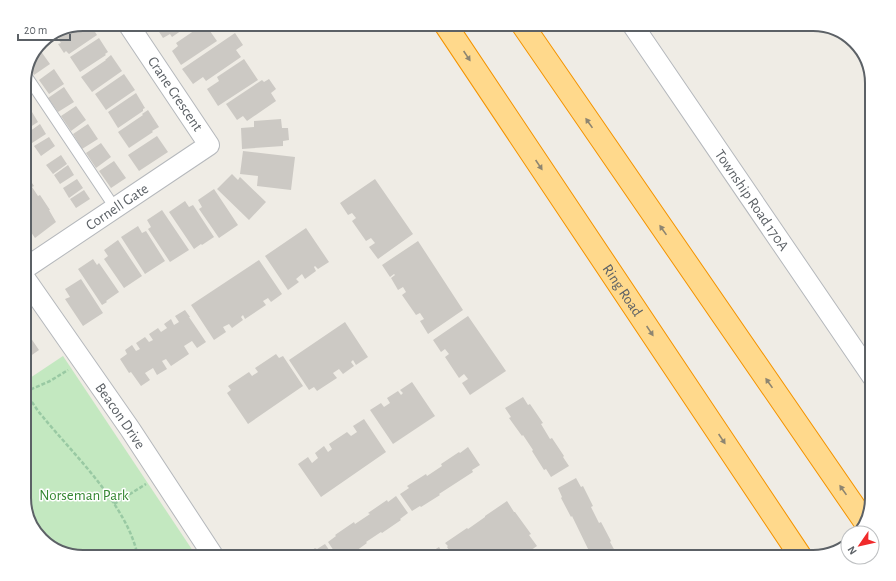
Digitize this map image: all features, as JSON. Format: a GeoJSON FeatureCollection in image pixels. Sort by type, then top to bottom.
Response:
{"type":"FeatureCollection","features":[{"type":"Feature","properties":{"kind":"highway","name":"Ring Road"},"geometry":{"type":"LineString","coordinates":[[450,31],[795,550]]}},
{"type":"Feature","properties":{"kind":"highway"},"geometry":{"type":"LineString","coordinates":[[527,31],[861,517]]}},
{"type":"Feature","properties":{"kind":"street","name":"Crane Crescent"},"geometry":{"type":"LineString","coordinates":[[133,31],[209,145]]}},
{"type":"Feature","properties":{"kind":"street","name":"Township Road 170A"},"geometry":{"type":"LineString","coordinates":[[637,31],[865,366]]}},
{"type":"Feature","properties":{"kind":"street","name":"Cornell Gate"},"geometry":{"type":"LineString","coordinates":[[31,264],[209,145]]}},
{"type":"Feature","properties":{"kind":"street","name":"Beacon Drive"},"geometry":{"type":"LineString","coordinates":[[31,287],[130,429],[209,550]]}},
{"type":"Feature","properties":{"kind":"lane"},"geometry":{"type":"LineString","coordinates":[[31,82],[115,208]]}},
{"type":"Feature","properties":{"kind":"path"},"geometry":{"type":"LineString","coordinates":[[31,389],[50,381],[82,361]]}},
{"type":"Feature","properties":{"kind":"path"},"geometry":{"type":"LineString","coordinates":[[31,400],[90,472],[114,504],[123,519],[136,550]]}},
{"type":"Feature","properties":{"kind":"path"},"geometry":{"type":"LineString","coordinates":[[114,504],[160,475]]}},
{"type":"Feature","properties":{"kind":"green space","name":"Norseman Park"},"geometry":{"type":"Polygon","coordinates":[[[63,356],[192,550],[76,550],[60,545],[46,535],[38,524],[34,515],[31,501],[31,377],[63,356]]]}},
{"type":"Feature","properties":{"kind":"building"},"geometry":{"type":"Polygon","coordinates":[[[94,31],[97,35],[69,54],[66,51],[64,53],[58,44],[61,43],[58,39],[64,35],[73,32],[94,31]]]}},
{"type":"Feature","properties":{"kind":"building"},"geometry":{"type":"Polygon","coordinates":[[[158,31],[181,31],[172,37],[170,34],[163,38],[158,31]]]}},
{"type":"Feature","properties":{"kind":"building"},"geometry":{"type":"Polygon","coordinates":[[[194,31],[210,31],[217,41],[181,65],[172,51],[178,46],[176,43],[194,31]]]}},
{"type":"Feature","properties":{"kind":"building"},"geometry":{"type":"Polygon","coordinates":[[[235,33],[243,45],[236,50],[241,57],[206,81],[203,77],[193,84],[182,69],[235,33]]]}},
{"type":"Feature","properties":{"kind":"building"},"geometry":{"type":"Polygon","coordinates":[[[99,38],[108,52],[105,54],[106,55],[80,72],[70,57],[99,38]]]}},
{"type":"Feature","properties":{"kind":"building"},"geometry":{"type":"Polygon","coordinates":[[[41,52],[50,64],[34,75],[33,69],[36,60],[41,52]]]}},
{"type":"Feature","properties":{"kind":"building"},"geometry":{"type":"Polygon","coordinates":[[[111,55],[122,71],[92,92],[81,77],[111,55]]]}},
{"type":"Feature","properties":{"kind":"building"},"geometry":{"type":"Polygon","coordinates":[[[244,59],[258,80],[218,106],[207,89],[219,81],[217,77],[244,59]]]}},
{"type":"Feature","properties":{"kind":"building"},"geometry":{"type":"Polygon","coordinates":[[[54,69],[64,84],[49,94],[39,80],[54,69]]]}},
{"type":"Feature","properties":{"kind":"building"},"geometry":{"type":"Polygon","coordinates":[[[124,74],[135,90],[106,110],[95,94],[124,74]]]}},
{"type":"Feature","properties":{"kind":"building"},"geometry":{"type":"Polygon","coordinates":[[[269,79],[276,89],[271,93],[276,101],[247,121],[243,116],[237,120],[226,104],[262,80],[264,82],[269,79]]]}},
{"type":"Feature","properties":{"kind":"building"},"geometry":{"type":"Polygon","coordinates":[[[64,87],[74,102],[58,112],[48,98],[64,87]]]}},
{"type":"Feature","properties":{"kind":"building"},"geometry":{"type":"Polygon","coordinates":[[[136,93],[145,108],[143,111],[118,128],[108,112],[136,93]]]}},
{"type":"Feature","properties":{"kind":"building"},"geometry":{"type":"Polygon","coordinates":[[[76,106],[86,120],[71,131],[61,116],[76,106]]]}},
{"type":"Feature","properties":{"kind":"building"},"geometry":{"type":"Polygon","coordinates":[[[148,110],[159,127],[129,148],[118,132],[148,110]]]}},
{"type":"Feature","properties":{"kind":"building"},"geometry":{"type":"Polygon","coordinates":[[[32,112],[38,122],[31,126],[32,112]]]}},
{"type":"Feature","properties":{"kind":"building"},"geometry":{"type":"Polygon","coordinates":[[[281,119],[282,128],[288,128],[289,140],[283,141],[283,146],[242,149],[241,128],[254,127],[254,121],[281,119]]]}},
{"type":"Feature","properties":{"kind":"building"},"geometry":{"type":"Polygon","coordinates":[[[40,124],[46,134],[32,143],[31,130],[40,124]]]}},
{"type":"Feature","properties":{"kind":"building"},"geometry":{"type":"Polygon","coordinates":[[[88,124],[98,139],[82,149],[73,134],[88,124]]]}},
{"type":"Feature","properties":{"kind":"building"},"geometry":{"type":"Polygon","coordinates":[[[157,136],[168,152],[139,171],[128,155],[157,136]]]}},
{"type":"Feature","properties":{"kind":"building"},"geometry":{"type":"Polygon","coordinates":[[[49,137],[55,146],[41,156],[34,146],[49,137]]]}},
{"type":"Feature","properties":{"kind":"building"},"geometry":{"type":"Polygon","coordinates":[[[101,143],[111,157],[96,168],[86,153],[101,143]]]}},
{"type":"Feature","properties":{"kind":"building"},"geometry":{"type":"Polygon","coordinates":[[[243,151],[295,157],[291,190],[257,186],[258,176],[240,174],[243,151]]]}},
{"type":"Feature","properties":{"kind":"building"},"geometry":{"type":"Polygon","coordinates":[[[61,155],[67,164],[53,174],[46,165],[61,155]]]}},
{"type":"Feature","properties":{"kind":"building"},"geometry":{"type":"Polygon","coordinates":[[[114,161],[126,178],[111,188],[99,171],[114,161]]]}},
{"type":"Feature","properties":{"kind":"building"},"geometry":{"type":"Polygon","coordinates":[[[68,165],[74,175],[60,184],[54,175],[68,165]]]}},
{"type":"Feature","properties":{"kind":"building"},"geometry":{"type":"Polygon","coordinates":[[[232,174],[238,180],[240,177],[266,202],[249,220],[217,189],[232,174]]]}},
{"type":"Feature","properties":{"kind":"building"},"geometry":{"type":"Polygon","coordinates":[[[77,179],[83,188],[69,198],[63,188],[77,179]]]}},
{"type":"Feature","properties":{"kind":"building"},"geometry":{"type":"Polygon","coordinates":[[[375,179],[413,234],[378,259],[369,247],[375,243],[371,238],[366,241],[352,221],[356,218],[352,213],[348,215],[340,203],[375,179]]]}},
{"type":"Feature","properties":{"kind":"building"},"geometry":{"type":"Polygon","coordinates":[[[31,182],[34,186],[32,187],[38,196],[40,195],[56,222],[35,238],[31,232],[31,182]]]}},
{"type":"Feature","properties":{"kind":"building"},"geometry":{"type":"Polygon","coordinates":[[[214,189],[238,225],[219,238],[199,209],[202,207],[198,200],[214,189]]]}},
{"type":"Feature","properties":{"kind":"building"},"geometry":{"type":"Polygon","coordinates":[[[84,190],[90,199],[76,208],[70,199],[84,190]]]}},
{"type":"Feature","properties":{"kind":"building"},"geometry":{"type":"Polygon","coordinates":[[[185,201],[189,207],[193,205],[214,237],[194,249],[169,212],[185,201]]]}},
{"type":"Feature","properties":{"kind":"building"},"geometry":{"type":"Polygon","coordinates":[[[162,210],[189,250],[170,262],[148,229],[151,227],[147,220],[162,210]]]}},
{"type":"Feature","properties":{"kind":"building"},"geometry":{"type":"Polygon","coordinates":[[[138,226],[142,233],[146,231],[165,261],[145,274],[121,237],[138,226]]]}},
{"type":"Feature","properties":{"kind":"building"},"geometry":{"type":"Polygon","coordinates":[[[306,228],[329,262],[318,269],[315,266],[316,271],[305,279],[302,274],[296,279],[299,282],[288,290],[265,256],[306,228]]]}},
{"type":"Feature","properties":{"kind":"building"},"geometry":{"type":"Polygon","coordinates":[[[118,240],[142,276],[124,288],[104,259],[108,256],[104,250],[118,240]]]}},
{"type":"Feature","properties":{"kind":"building"},"geometry":{"type":"Polygon","coordinates":[[[418,241],[463,310],[428,334],[420,321],[424,319],[420,313],[416,315],[402,295],[406,292],[403,287],[398,290],[391,278],[395,275],[394,274],[390,277],[382,265],[418,241]]]}},
{"type":"Feature","properties":{"kind":"building"},"geometry":{"type":"Polygon","coordinates":[[[93,259],[97,265],[99,263],[119,292],[102,305],[78,269],[93,259]]]}},
{"type":"Feature","properties":{"kind":"building"},"geometry":{"type":"Polygon","coordinates":[[[259,260],[282,294],[271,302],[268,298],[263,301],[266,305],[245,319],[243,315],[241,317],[243,320],[232,328],[229,324],[223,327],[226,332],[214,340],[191,305],[259,260]]]}},
{"type":"Feature","properties":{"kind":"building"},"geometry":{"type":"Polygon","coordinates":[[[81,279],[103,313],[83,326],[65,299],[70,297],[65,289],[81,279]]]}},
{"type":"Feature","properties":{"kind":"building"},"geometry":{"type":"Polygon","coordinates":[[[185,310],[206,342],[197,348],[192,341],[184,346],[189,354],[171,366],[166,359],[162,361],[167,369],[157,375],[153,368],[145,373],[150,380],[141,386],[131,372],[129,373],[120,359],[127,354],[125,350],[132,345],[136,351],[140,349],[136,343],[145,337],[149,342],[153,340],[149,334],[158,328],[161,332],[167,328],[164,324],[171,319],[174,325],[179,322],[175,316],[185,310]]]}},
{"type":"Feature","properties":{"kind":"building"},"geometry":{"type":"Polygon","coordinates":[[[468,316],[506,371],[470,395],[462,383],[468,379],[464,374],[459,378],[445,357],[449,354],[445,349],[441,352],[433,340],[468,316]]]}},
{"type":"Feature","properties":{"kind":"building"},"geometry":{"type":"Polygon","coordinates":[[[345,322],[368,357],[356,365],[353,360],[351,362],[354,366],[343,374],[339,369],[333,373],[337,378],[317,391],[314,387],[309,390],[289,360],[345,322]]]}},
{"type":"Feature","properties":{"kind":"building"},"geometry":{"type":"Polygon","coordinates":[[[31,338],[39,350],[31,356],[31,338]]]}},
{"type":"Feature","properties":{"kind":"building"},"geometry":{"type":"Polygon","coordinates":[[[276,354],[279,358],[283,356],[303,386],[248,424],[227,393],[231,390],[228,386],[249,372],[252,376],[258,372],[255,368],[276,354]]]}},
{"type":"Feature","properties":{"kind":"building"},"geometry":{"type":"Polygon","coordinates":[[[412,382],[435,416],[393,444],[370,410],[381,403],[384,407],[390,403],[387,398],[398,391],[401,395],[403,393],[400,390],[412,382]]]}},
{"type":"Feature","properties":{"kind":"building"},"geometry":{"type":"Polygon","coordinates":[[[523,397],[528,405],[530,404],[543,423],[541,424],[550,439],[552,438],[569,466],[551,477],[546,469],[544,470],[523,435],[522,436],[509,418],[511,417],[505,408],[523,397]]]}},
{"type":"Feature","properties":{"kind":"building"},"geometry":{"type":"Polygon","coordinates":[[[364,419],[386,452],[321,497],[298,464],[308,457],[312,463],[318,458],[315,453],[324,446],[328,452],[332,449],[329,444],[347,432],[351,436],[357,432],[353,426],[364,419]]]}},
{"type":"Feature","properties":{"kind":"building"},"geometry":{"type":"Polygon","coordinates":[[[468,447],[480,465],[472,470],[473,472],[439,494],[440,495],[412,511],[400,494],[409,488],[407,486],[426,474],[427,476],[442,466],[441,464],[468,447]]]}},
{"type":"Feature","properties":{"kind":"building"},"geometry":{"type":"Polygon","coordinates":[[[576,478],[581,487],[583,486],[593,506],[591,507],[599,523],[601,522],[614,550],[589,550],[572,516],[571,517],[561,498],[562,497],[558,488],[576,478]]]}},
{"type":"Feature","properties":{"kind":"building"},"geometry":{"type":"Polygon","coordinates":[[[396,496],[408,513],[400,519],[401,520],[366,542],[367,543],[357,550],[333,550],[328,542],[336,536],[335,535],[354,522],[355,524],[370,514],[368,513],[387,500],[388,502],[396,496]]]}},
{"type":"Feature","properties":{"kind":"building"},"geometry":{"type":"Polygon","coordinates":[[[507,501],[531,534],[529,535],[537,546],[531,550],[449,550],[445,543],[467,528],[468,529],[507,501]]]}},
{"type":"Feature","properties":{"kind":"building"},"geometry":{"type":"Polygon","coordinates":[[[325,544],[329,550],[312,550],[315,548],[317,549],[325,544]]]}}]}
